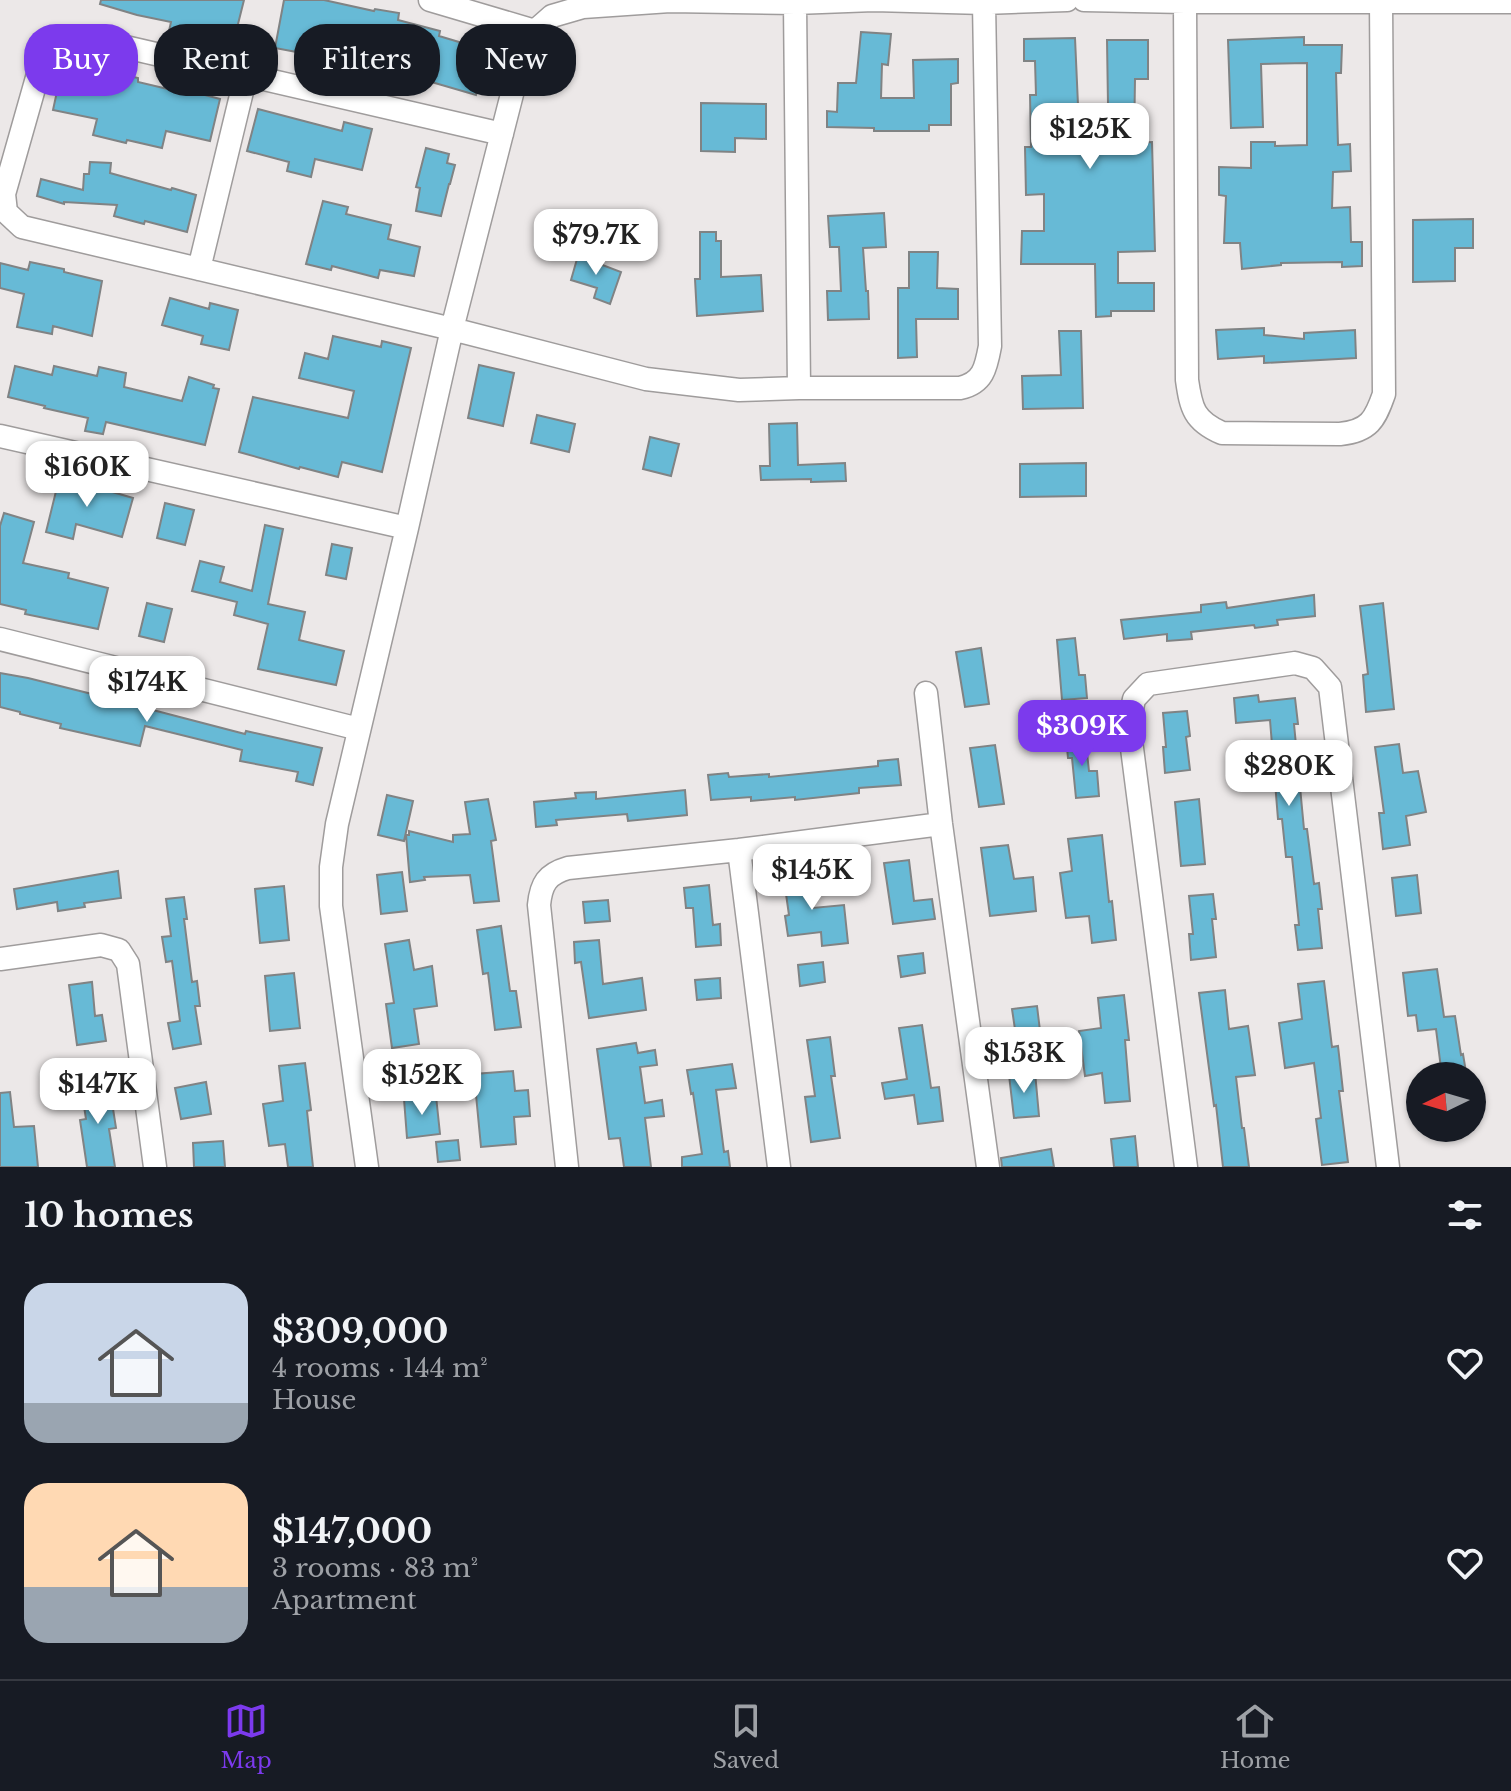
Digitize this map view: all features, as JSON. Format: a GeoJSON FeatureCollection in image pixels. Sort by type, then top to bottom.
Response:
{"type":"FeatureCollection","features":[{"type":"Feature","properties":{"kind":"street"},"geometry":{"type":"LineString","coordinates":[[430,0],[511,24]]}},
{"type":"Feature","properties":{"kind":"street"},"geometry":{"type":"LineString","coordinates":[[543,24],[552,16],[583,7],[670,0],[795,3],[1067,0]]}},
{"type":"Feature","properties":{"kind":"street"},"geometry":{"type":"LineString","coordinates":[[1084,0],[1511,2]]}},
{"type":"Feature","properties":{"kind":"street"},"geometry":{"type":"LineString","coordinates":[[1185,2],[1187,380],[1190,401],[1197,416],[1208,427],[1222,433],[1340,434],[1367,426],[1384,394],[1381,2]]}},
{"type":"Feature","properties":{"kind":"street"},"geometry":{"type":"LineString","coordinates":[[795,3],[799,388]]}},
{"type":"Feature","properties":{"kind":"street"},"geometry":{"type":"LineString","coordinates":[[154,54],[82,37],[56,42],[44,53],[4,194],[6,212],[22,227],[452,329],[646,379],[739,390],[960,388],[972,386],[981,377],[990,346],[984,3]]}},
{"type":"Feature","properties":{"kind":"street"},"geometry":{"type":"LineString","coordinates":[[278,82],[502,134]]}},
{"type":"Feature","properties":{"kind":"street"},"geometry":{"type":"LineString","coordinates":[[199,269],[241,96]]}},
{"type":"Feature","properties":{"kind":"street"},"geometry":{"type":"LineString","coordinates":[[367,1167],[331,906],[331,867],[337,824],[452,329],[512,96]]}},
{"type":"Feature","properties":{"kind":"street"},"geometry":{"type":"LineString","coordinates":[[0,436],[407,528]]}},
{"type":"Feature","properties":{"kind":"street"},"geometry":{"type":"LineString","coordinates":[[0,639],[359,729]]}},
{"type":"Feature","properties":{"kind":"street"},"geometry":{"type":"LineString","coordinates":[[1186,1167],[1129,725],[1134,699],[1148,684],[1295,663],[1313,668],[1330,687],[1388,1167]]}},
{"type":"Feature","properties":{"kind":"street"},"geometry":{"type":"LineString","coordinates":[[926,693],[988,1167]]}},
{"type":"Feature","properties":{"kind":"street"},"geometry":{"type":"LineString","coordinates":[[567,1167],[539,905],[546,880],[555,872],[568,868],[941,824]]}},
{"type":"Feature","properties":{"kind":"street"},"geometry":{"type":"LineString","coordinates":[[739,850],[779,1167]]}},
{"type":"Feature","properties":{"kind":"street"},"geometry":{"type":"LineString","coordinates":[[0,959],[101,945],[119,950],[128,964],[155,1167]]}},
{"type":"Feature","properties":{"kind":"building"},"geometry":{"type":"Polygon","coordinates":[[[101,0],[244,0],[238,24],[171,24],[100,4],[101,0]]]}},
{"type":"Feature","properties":{"kind":"building"},"geometry":{"type":"Polygon","coordinates":[[[284,0],[324,0],[399,13],[398,20],[413,24],[294,24],[294,52],[278,49],[284,0]]]}},
{"type":"Feature","properties":{"kind":"building"},"geometry":{"type":"Polygon","coordinates":[[[861,32],[891,34],[888,65],[882,64],[881,98],[914,98],[913,60],[958,59],[958,83],[951,84],[951,125],[929,125],[929,131],[827,127],[827,111],[837,112],[838,83],[856,83],[861,32]]]}},
{"type":"Feature","properties":{"kind":"building"},"geometry":{"type":"Polygon","coordinates":[[[440,36],[456,41],[456,89],[440,84],[440,36]]]}},
{"type":"Feature","properties":{"kind":"building"},"geometry":{"type":"Polygon","coordinates":[[[1304,37],[1304,45],[1342,45],[1341,73],[1336,73],[1338,145],[1350,144],[1351,171],[1333,172],[1332,208],[1350,207],[1351,242],[1362,242],[1362,266],[1342,267],[1342,262],[1281,263],[1242,269],[1240,243],[1224,243],[1226,196],[1219,195],[1219,167],[1251,168],[1251,142],[1275,142],[1275,146],[1307,145],[1307,63],[1261,64],[1263,127],[1231,128],[1228,40],[1304,37]]]}},
{"type":"Feature","properties":{"kind":"building"},"geometry":{"type":"Polygon","coordinates":[[[1075,38],[1078,105],[1108,105],[1107,40],[1148,40],[1148,79],[1135,79],[1134,143],[1152,142],[1155,251],[1118,252],[1118,283],[1154,283],[1154,311],[1111,311],[1111,316],[1096,317],[1095,264],[1021,264],[1022,231],[1044,231],[1044,194],[1026,195],[1025,147],[1031,147],[1030,95],[1036,95],[1035,61],[1024,61],[1024,39],[1075,38]]]}},
{"type":"Feature","properties":{"kind":"building"},"geometry":{"type":"Polygon","coordinates":[[[138,82],[154,86],[154,96],[209,96],[220,99],[210,141],[166,131],[162,148],[93,135],[97,119],[53,110],[56,96],[138,96],[138,82]]]}},
{"type":"Feature","properties":{"kind":"building"},"geometry":{"type":"Polygon","coordinates":[[[701,103],[766,104],[766,139],[735,138],[735,152],[701,151],[701,103]]]}},
{"type":"Feature","properties":{"kind":"building"},"geometry":{"type":"Polygon","coordinates":[[[258,109],[342,131],[344,122],[372,129],[362,170],[315,159],[311,177],[287,171],[289,162],[247,151],[258,109]]]}},
{"type":"Feature","properties":{"kind":"building"},"geometry":{"type":"Polygon","coordinates":[[[426,148],[449,154],[447,163],[455,165],[441,216],[416,211],[420,188],[416,187],[426,148]]]}},
{"type":"Feature","properties":{"kind":"building"},"geometry":{"type":"Polygon","coordinates":[[[90,162],[111,163],[110,173],[196,195],[187,232],[114,216],[117,205],[64,204],[37,196],[41,179],[83,190],[84,174],[89,174],[90,162]]]}},
{"type":"Feature","properties":{"kind":"building"},"geometry":{"type":"Polygon","coordinates":[[[323,201],[348,207],[346,214],[391,225],[388,239],[420,247],[414,276],[380,270],[378,278],[332,266],[331,270],[306,264],[323,201]]]}},
{"type":"Feature","properties":{"kind":"building"},"geometry":{"type":"Polygon","coordinates":[[[884,213],[886,247],[863,248],[869,319],[828,320],[827,291],[841,291],[839,247],[830,247],[828,216],[884,213]]]}},
{"type":"Feature","properties":{"kind":"building"},"geometry":{"type":"Polygon","coordinates":[[[1473,219],[1473,248],[1455,248],[1455,281],[1413,282],[1413,220],[1473,219]]]}},
{"type":"Feature","properties":{"kind":"building"},"geometry":{"type":"Polygon","coordinates":[[[700,232],[716,232],[716,241],[721,241],[721,277],[761,275],[763,311],[697,316],[695,279],[700,279],[700,232]]]}},
{"type":"Feature","properties":{"kind":"building"},"geometry":{"type":"Polygon","coordinates":[[[579,252],[593,256],[592,261],[621,272],[610,304],[594,298],[597,288],[571,280],[579,252]]]}},
{"type":"Feature","properties":{"kind":"building"},"geometry":{"type":"Polygon","coordinates":[[[909,252],[938,252],[937,288],[958,289],[958,319],[916,319],[917,357],[898,358],[898,288],[909,288],[909,252]]]}},
{"type":"Feature","properties":{"kind":"building"},"geometry":{"type":"Polygon","coordinates":[[[30,262],[102,281],[92,336],[53,326],[52,334],[17,327],[24,294],[0,288],[0,263],[28,270],[30,262]]]}},
{"type":"Feature","properties":{"kind":"building"},"geometry":{"type":"Polygon","coordinates":[[[170,298],[209,309],[210,303],[238,310],[229,350],[201,344],[203,336],[162,325],[170,298]]]}},
{"type":"Feature","properties":{"kind":"building"},"geometry":{"type":"Polygon","coordinates":[[[1264,328],[1264,335],[1304,339],[1304,333],[1355,330],[1356,358],[1264,363],[1264,356],[1218,359],[1216,330],[1264,328]]]}},
{"type":"Feature","properties":{"kind":"building"},"geometry":{"type":"Polygon","coordinates":[[[1059,331],[1081,331],[1083,408],[1023,409],[1022,376],[1061,375],[1059,331]]]}},
{"type":"Feature","properties":{"kind":"building"},"geometry":{"type":"Polygon","coordinates":[[[333,336],[381,347],[382,341],[411,348],[382,472],[342,462],[338,477],[239,452],[253,397],[348,418],[354,391],[299,378],[305,353],[328,359],[333,336]]]}},
{"type":"Feature","properties":{"kind":"building"},"geometry":{"type":"Polygon","coordinates":[[[479,365],[514,373],[503,426],[468,418],[479,365]]]}},
{"type":"Feature","properties":{"kind":"building"},"geometry":{"type":"Polygon","coordinates":[[[15,366],[52,375],[54,366],[97,376],[99,367],[126,373],[124,387],[182,401],[189,377],[214,385],[213,388],[219,389],[205,445],[106,422],[103,434],[85,431],[88,418],[8,397],[15,366]]]}},
{"type":"Feature","properties":{"kind":"building"},"geometry":{"type":"Polygon","coordinates":[[[537,415],[575,424],[569,452],[531,443],[537,415]]]}},
{"type":"Feature","properties":{"kind":"building"},"geometry":{"type":"Polygon","coordinates":[[[797,423],[798,465],[845,463],[846,481],[761,480],[760,466],[770,466],[769,424],[797,423]]]}},
{"type":"Feature","properties":{"kind":"building"},"geometry":{"type":"Polygon","coordinates":[[[650,437],[679,444],[671,476],[643,469],[650,437]]]}},
{"type":"Feature","properties":{"kind":"building"},"geometry":{"type":"Polygon","coordinates":[[[1086,463],[1086,496],[1020,497],[1020,464],[1086,463]]]}},
{"type":"Feature","properties":{"kind":"building"},"geometry":{"type":"Polygon","coordinates":[[[60,475],[133,498],[122,537],[76,524],[73,539],[46,532],[60,475]]]}},
{"type":"Feature","properties":{"kind":"building"},"geometry":{"type":"Polygon","coordinates":[[[165,503],[194,510],[185,545],[157,538],[165,503]]]}},
{"type":"Feature","properties":{"kind":"building"},"geometry":{"type":"Polygon","coordinates":[[[4,513],[34,522],[23,563],[69,573],[68,578],[108,588],[98,629],[25,614],[26,610],[0,604],[0,526],[4,513]]]}},
{"type":"Feature","properties":{"kind":"building"},"geometry":{"type":"Polygon","coordinates":[[[265,525],[283,529],[268,604],[305,612],[299,640],[344,651],[336,685],[258,669],[268,624],[234,615],[237,602],[192,591],[200,561],[224,567],[220,582],[252,591],[265,525]]]}},
{"type":"Feature","properties":{"kind":"building"},"geometry":{"type":"Polygon","coordinates":[[[332,544],[352,548],[346,579],[326,575],[332,544]]]}},
{"type":"Feature","properties":{"kind":"building"},"geometry":{"type":"Polygon","coordinates":[[[1314,595],[1315,616],[1277,620],[1278,625],[1191,632],[1192,639],[1167,641],[1167,634],[1124,639],[1121,620],[1201,612],[1201,605],[1226,602],[1227,608],[1314,595]]]}},
{"type":"Feature","properties":{"kind":"building"},"geometry":{"type":"Polygon","coordinates":[[[147,603],[172,609],[164,642],[139,636],[147,603]]]}},
{"type":"Feature","properties":{"kind":"building"},"geometry":{"type":"Polygon","coordinates":[[[1383,603],[1394,709],[1366,712],[1363,675],[1368,674],[1360,606],[1383,603]]]}},
{"type":"Feature","properties":{"kind":"building"},"geometry":{"type":"Polygon","coordinates":[[[1075,638],[1079,675],[1085,675],[1087,698],[1062,700],[1057,640],[1075,638]]]}},
{"type":"Feature","properties":{"kind":"building"},"geometry":{"type":"Polygon","coordinates":[[[981,648],[989,704],[965,707],[956,652],[981,648]]]}},
{"type":"Feature","properties":{"kind":"building"},"geometry":{"type":"Polygon","coordinates":[[[0,673],[120,701],[121,698],[150,706],[149,709],[245,734],[246,731],[322,748],[313,785],[296,781],[298,772],[240,761],[242,750],[145,726],[140,746],[60,728],[61,724],[0,707],[0,673]]]}},
{"type":"Feature","properties":{"kind":"building"},"geometry":{"type":"Polygon","coordinates":[[[1258,695],[1259,702],[1295,698],[1298,724],[1294,724],[1304,829],[1307,829],[1314,884],[1319,883],[1322,948],[1298,950],[1295,925],[1299,925],[1292,857],[1286,857],[1282,819],[1278,819],[1270,720],[1236,723],[1234,698],[1258,695]]]}},
{"type":"Feature","properties":{"kind":"building"},"geometry":{"type":"Polygon","coordinates":[[[1187,711],[1190,770],[1165,773],[1163,713],[1187,711]]]}},
{"type":"Feature","properties":{"kind":"building"},"geometry":{"type":"Polygon","coordinates":[[[1085,735],[1089,771],[1097,771],[1099,796],[1076,798],[1072,758],[1068,758],[1066,737],[1085,735]]]}},
{"type":"Feature","properties":{"kind":"building"},"geometry":{"type":"Polygon","coordinates":[[[1399,744],[1403,773],[1418,771],[1426,812],[1406,816],[1410,845],[1383,849],[1379,813],[1384,813],[1375,747],[1399,744]]]}},
{"type":"Feature","properties":{"kind":"building"},"geometry":{"type":"Polygon","coordinates":[[[995,745],[1004,804],[979,807],[970,748],[995,745]]]}},
{"type":"Feature","properties":{"kind":"building"},"geometry":{"type":"Polygon","coordinates":[[[898,759],[901,785],[859,788],[859,793],[795,800],[795,797],[751,801],[751,797],[711,800],[708,775],[769,774],[769,777],[878,766],[878,761],[898,759]]]}},
{"type":"Feature","properties":{"kind":"building"},"geometry":{"type":"Polygon","coordinates":[[[685,790],[687,815],[628,821],[627,814],[556,820],[557,825],[536,827],[534,802],[576,798],[575,793],[596,792],[596,799],[685,790]]]}},
{"type":"Feature","properties":{"kind":"building"},"geometry":{"type":"Polygon","coordinates":[[[387,795],[413,801],[404,841],[378,835],[387,795]]]}},
{"type":"Feature","properties":{"kind":"building"},"geometry":{"type":"Polygon","coordinates":[[[488,799],[496,840],[491,841],[499,901],[474,903],[470,875],[424,877],[425,880],[410,882],[406,835],[409,831],[453,842],[453,835],[470,834],[465,802],[488,799]]]}},
{"type":"Feature","properties":{"kind":"building"},"geometry":{"type":"Polygon","coordinates":[[[1199,799],[1205,864],[1181,866],[1175,802],[1199,799]]]}},
{"type":"Feature","properties":{"kind":"building"},"geometry":{"type":"Polygon","coordinates":[[[1102,835],[1116,940],[1092,943],[1089,916],[1066,918],[1060,873],[1072,871],[1068,839],[1102,835]]]}},
{"type":"Feature","properties":{"kind":"building"},"geometry":{"type":"Polygon","coordinates":[[[1008,845],[1014,879],[1033,877],[1036,911],[990,916],[981,848],[1008,845]]]}},
{"type":"Feature","properties":{"kind":"building"},"geometry":{"type":"Polygon","coordinates":[[[909,860],[914,901],[932,899],[935,919],[893,924],[884,863],[909,860]]]}},
{"type":"Feature","properties":{"kind":"building"},"geometry":{"type":"Polygon","coordinates":[[[808,870],[813,908],[844,905],[848,943],[822,946],[821,932],[788,936],[785,916],[789,915],[783,873],[808,870]]]}},
{"type":"Feature","properties":{"kind":"building"},"geometry":{"type":"Polygon","coordinates":[[[118,871],[121,898],[84,903],[85,907],[58,911],[57,902],[17,909],[14,889],[118,871]]]}},
{"type":"Feature","properties":{"kind":"building"},"geometry":{"type":"Polygon","coordinates":[[[402,872],[407,911],[381,914],[377,875],[402,872]]]}},
{"type":"Feature","properties":{"kind":"building"},"geometry":{"type":"Polygon","coordinates":[[[1417,875],[1421,913],[1396,916],[1392,878],[1417,875]]]}},
{"type":"Feature","properties":{"kind":"building"},"geometry":{"type":"Polygon","coordinates":[[[709,885],[713,925],[720,924],[721,945],[696,947],[693,908],[686,908],[684,888],[709,885]]]}},
{"type":"Feature","properties":{"kind":"building"},"geometry":{"type":"Polygon","coordinates":[[[284,886],[289,940],[260,943],[255,889],[284,886]]]}},
{"type":"Feature","properties":{"kind":"building"},"geometry":{"type":"Polygon","coordinates":[[[1213,894],[1216,957],[1191,960],[1189,934],[1193,934],[1189,896],[1213,894]]]}},
{"type":"Feature","properties":{"kind":"building"},"geometry":{"type":"Polygon","coordinates":[[[184,897],[192,982],[197,981],[200,1006],[195,1006],[201,1044],[173,1049],[168,1023],[180,1021],[172,961],[166,962],[162,937],[171,936],[166,899],[184,897]]]}},
{"type":"Feature","properties":{"kind":"building"},"geometry":{"type":"Polygon","coordinates":[[[608,900],[610,921],[585,923],[583,902],[608,900]]]}},
{"type":"Feature","properties":{"kind":"building"},"geometry":{"type":"Polygon","coordinates":[[[501,926],[510,991],[516,991],[521,1027],[495,1030],[488,973],[483,974],[477,930],[501,926]]]}},
{"type":"Feature","properties":{"kind":"building"},"geometry":{"type":"Polygon","coordinates":[[[409,940],[414,970],[432,966],[437,1006],[414,1009],[419,1044],[392,1048],[386,1004],[394,1003],[385,944],[409,940]]]}},
{"type":"Feature","properties":{"kind":"building"},"geometry":{"type":"Polygon","coordinates":[[[599,940],[603,984],[642,978],[646,1010],[589,1018],[581,962],[575,963],[574,942],[599,940]]]}},
{"type":"Feature","properties":{"kind":"building"},"geometry":{"type":"Polygon","coordinates":[[[923,953],[925,973],[901,977],[898,956],[923,953]]]}},
{"type":"Feature","properties":{"kind":"building"},"geometry":{"type":"Polygon","coordinates":[[[823,962],[825,982],[800,986],[798,965],[823,962]]]}},
{"type":"Feature","properties":{"kind":"building"},"geometry":{"type":"Polygon","coordinates":[[[1437,969],[1444,1017],[1455,1016],[1464,1062],[1440,1062],[1436,1029],[1418,1031],[1416,1015],[1408,1016],[1403,973],[1437,969]]]}},
{"type":"Feature","properties":{"kind":"building"},"geometry":{"type":"Polygon","coordinates":[[[294,973],[300,1028],[270,1031],[265,976],[294,973]]]}},
{"type":"Feature","properties":{"kind":"building"},"geometry":{"type":"Polygon","coordinates":[[[720,978],[721,998],[697,1000],[695,980],[720,978]]]}},
{"type":"Feature","properties":{"kind":"building"},"geometry":{"type":"Polygon","coordinates":[[[1324,981],[1332,1047],[1338,1046],[1343,1091],[1339,1091],[1348,1162],[1322,1165],[1316,1119],[1321,1118],[1314,1063],[1285,1068],[1279,1023],[1302,1019],[1298,984],[1324,981]]]}},
{"type":"Feature","properties":{"kind":"building"},"geometry":{"type":"Polygon","coordinates":[[[92,982],[95,1016],[102,1015],[106,1041],[77,1045],[69,985],[92,982]]]}},
{"type":"Feature","properties":{"kind":"building"},"geometry":{"type":"Polygon","coordinates":[[[1225,990],[1229,1029],[1248,1026],[1255,1075],[1236,1077],[1249,1167],[1223,1167],[1214,1106],[1199,993],[1225,990]]]}},
{"type":"Feature","properties":{"kind":"building"},"geometry":{"type":"Polygon","coordinates":[[[1124,995],[1129,1040],[1125,1040],[1130,1101],[1105,1103],[1102,1073],[1085,1076],[1079,1031],[1101,1028],[1098,998],[1124,995]]]}},
{"type":"Feature","properties":{"kind":"building"},"geometry":{"type":"Polygon","coordinates":[[[1037,1006],[1041,1039],[1017,1043],[1012,1009],[1037,1006]]]}},
{"type":"Feature","properties":{"kind":"building"},"geometry":{"type":"Polygon","coordinates":[[[922,1025],[931,1088],[939,1087],[943,1121],[918,1124],[914,1095],[885,1099],[882,1083],[907,1079],[899,1028],[922,1025]]]}},
{"type":"Feature","properties":{"kind":"building"},"geometry":{"type":"Polygon","coordinates":[[[830,1037],[835,1076],[831,1076],[840,1138],[811,1142],[805,1097],[815,1096],[807,1040],[830,1037]]]}},
{"type":"Feature","properties":{"kind":"building"},"geometry":{"type":"Polygon","coordinates":[[[636,1043],[638,1053],[655,1050],[657,1065],[640,1067],[645,1103],[662,1100],[664,1116],[645,1118],[651,1167],[624,1167],[620,1138],[609,1139],[597,1049],[636,1043]]]}},
{"type":"Feature","properties":{"kind":"building"},"geometry":{"type":"Polygon","coordinates":[[[305,1063],[313,1167],[288,1167],[285,1144],[269,1146],[263,1104],[283,1101],[279,1066],[305,1063]]]}},
{"type":"Feature","properties":{"kind":"building"},"geometry":{"type":"Polygon","coordinates":[[[732,1064],[736,1088],[716,1090],[724,1152],[728,1151],[730,1167],[682,1167],[682,1157],[702,1154],[687,1070],[732,1064]]]}},
{"type":"Feature","properties":{"kind":"building"},"geometry":{"type":"Polygon","coordinates":[[[513,1071],[515,1091],[528,1090],[530,1116],[514,1117],[516,1144],[481,1147],[474,1074],[513,1071]]]}},
{"type":"Feature","properties":{"kind":"building"},"geometry":{"type":"Polygon","coordinates":[[[1035,1072],[1039,1116],[1014,1118],[1009,1075],[1035,1072]]]}},
{"type":"Feature","properties":{"kind":"building"},"geometry":{"type":"Polygon","coordinates":[[[206,1082],[211,1114],[181,1119],[175,1088],[206,1082]]]}},
{"type":"Feature","properties":{"kind":"building"},"geometry":{"type":"Polygon","coordinates":[[[109,1083],[116,1128],[109,1129],[115,1167],[87,1167],[80,1120],[86,1119],[81,1087],[109,1083]]]}},
{"type":"Feature","properties":{"kind":"building"},"geometry":{"type":"Polygon","coordinates":[[[10,1092],[14,1127],[34,1126],[38,1167],[0,1167],[0,1093],[10,1092]]]}},
{"type":"Feature","properties":{"kind":"building"},"geometry":{"type":"Polygon","coordinates":[[[436,1096],[440,1134],[407,1138],[404,1099],[436,1096]]]}},
{"type":"Feature","properties":{"kind":"building"},"geometry":{"type":"Polygon","coordinates":[[[1135,1136],[1138,1167],[1114,1167],[1111,1139],[1135,1136]]]}},
{"type":"Feature","properties":{"kind":"building"},"geometry":{"type":"Polygon","coordinates":[[[458,1140],[460,1160],[438,1162],[436,1142],[458,1140]]]}},
{"type":"Feature","properties":{"kind":"building"},"geometry":{"type":"Polygon","coordinates":[[[223,1141],[225,1167],[194,1167],[193,1143],[223,1141]]]}},
{"type":"Feature","properties":{"kind":"building"},"geometry":{"type":"Polygon","coordinates":[[[1051,1149],[1054,1167],[1002,1167],[1001,1158],[1051,1149]]]}}]}
